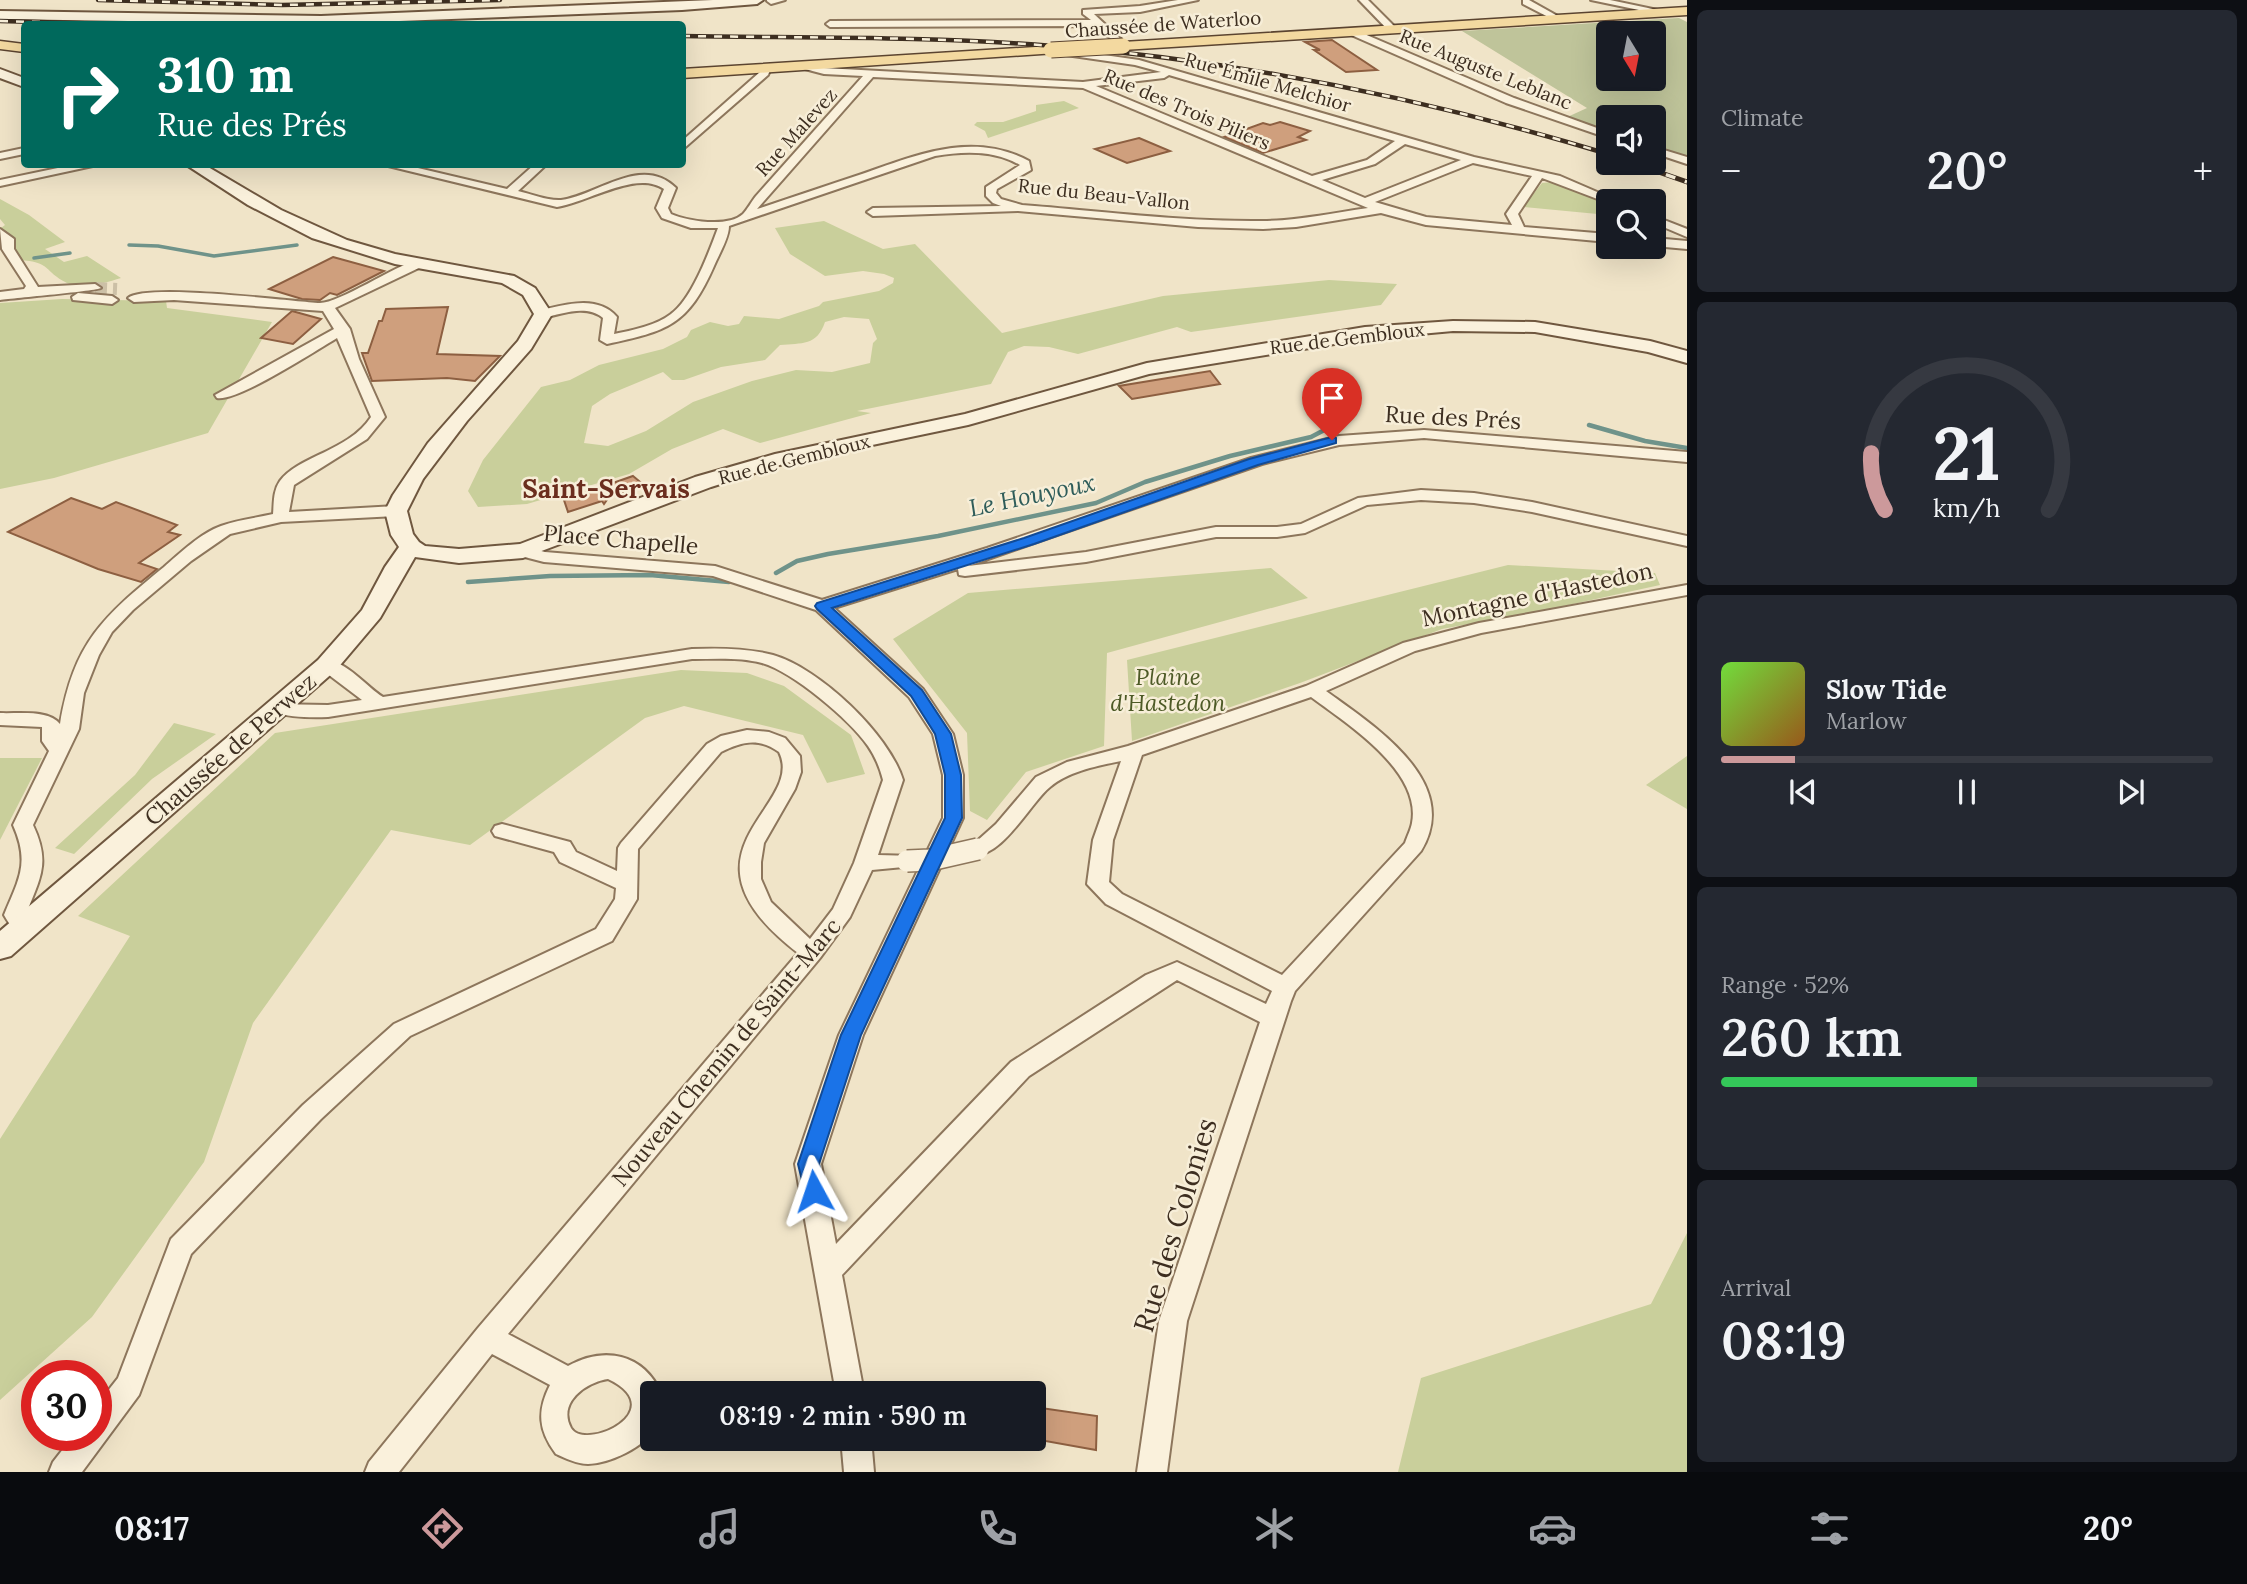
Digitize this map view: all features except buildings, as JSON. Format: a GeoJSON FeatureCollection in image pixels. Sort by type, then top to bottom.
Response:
{"type":"FeatureCollection","features":[{"type":"Feature","properties":{"kind":"main road"},"geometry":{"type":"LineString","coordinates":[[0,14],[339,20],[696,6],[757,0]]}},
{"type":"Feature","properties":{"kind":"main road","name":"Chaussée de Waterloo"},"geometry":{"type":"LineString","coordinates":[[686,74],[1687,11]]}},
{"type":"Feature","properties":{"kind":"main road"},"geometry":{"type":"LineString","coordinates":[[0,45],[21,48]]}},
{"type":"Feature","properties":{"kind":"main road"},"geometry":{"type":"LineString","coordinates":[[0,74],[21,82]]}},
{"type":"Feature","properties":{"kind":"main road"},"geometry":{"type":"LineString","coordinates":[[198,168],[270,213],[363,251],[509,279],[527,288],[537,299],[542,314],[533,337],[484,388],[420,470],[396,511],[402,535],[411,547]]}},
{"type":"Feature","properties":{"kind":"main road","name":"Rue de Gembloux"},"geometry":{"type":"LineString","coordinates":[[411,547],[427,554],[459,556],[523,551],[703,482],[782,458],[968,419],[1100,380],[1214,357],[1365,334],[1453,326],[1503,325],[1583,334],[1687,357]]}},
{"type":"Feature","properties":{"kind":"main road","name":"Chaussée de Perwez"},"geometry":{"type":"LineString","coordinates":[[0,948],[327,665],[372,613],[396,567],[411,547]]}},
{"type":"Feature","properties":{"kind":"street"},"geometry":{"type":"LineString","coordinates":[[1123,46],[1086,12],[1140,9],[1194,0]]}},
{"type":"Feature","properties":{"kind":"street"},"geometry":{"type":"LineString","coordinates":[[1363,0],[1392,29]]}},
{"type":"Feature","properties":{"kind":"street"},"geometry":{"type":"LineString","coordinates":[[1595,0],[1663,12]]}},
{"type":"Feature","properties":{"kind":"street"},"geometry":{"type":"LineString","coordinates":[[1526,2],[1559,19]]}},
{"type":"Feature","properties":{"kind":"street"},"geometry":{"type":"LineString","coordinates":[[830,24],[1099,23]]}},
{"type":"Feature","properties":{"kind":"street","name":"Rue Auguste Leblanc"},"geometry":{"type":"LineString","coordinates":[[1352,32],[1493,95],[1596,131]]}},
{"type":"Feature","properties":{"kind":"street","name":"Rue Émile Melchior"},"geometry":{"type":"LineString","coordinates":[[1051,50],[1118,59],[1173,73],[1472,160],[1556,178],[1596,194]]}},
{"type":"Feature","properties":{"kind":"street","name":"Rue des Trois Piliers"},"geometry":{"type":"LineString","coordinates":[[804,66],[824,71],[1085,85],[1381,209]]}},
{"type":"Feature","properties":{"kind":"street"},"geometry":{"type":"LineString","coordinates":[[686,143],[765,73],[766,68]]}},
{"type":"Feature","properties":{"kind":"street","name":"Rue Malevez"},"geometry":{"type":"LineString","coordinates":[[749,215],[754,205],[871,73]]}},
{"type":"Feature","properties":{"kind":"street"},"geometry":{"type":"LineString","coordinates":[[1085,85],[1173,73]]}},
{"type":"Feature","properties":{"kind":"street"},"geometry":{"type":"LineString","coordinates":[[1311,180],[1371,162],[1404,140]]}},
{"type":"Feature","properties":{"kind":"street","name":"Rue du Beau-Vallon"},"geometry":{"type":"LineString","coordinates":[[508,194],[548,203],[567,203],[633,178],[655,174],[670,188],[663,208],[666,216],[695,225],[723,224],[933,152],[984,150],[1025,163],[1027,167],[992,187],[990,194],[997,201],[1021,208],[1198,223],[1263,225],[1296,223],[1381,209],[1426,221],[1596,237]]}},
{"type":"Feature","properties":{"kind":"street"},"geometry":{"type":"LineString","coordinates":[[0,156],[21,152]]}},
{"type":"Feature","properties":{"kind":"street"},"geometry":{"type":"LineString","coordinates":[[1666,154],[1687,160]]}},
{"type":"Feature","properties":{"kind":"street"},"geometry":{"type":"LineString","coordinates":[[1365,202],[1472,160]]}},
{"type":"Feature","properties":{"kind":"street"},"geometry":{"type":"LineString","coordinates":[[0,184],[78,168]]}},
{"type":"Feature","properties":{"kind":"street"},"geometry":{"type":"LineString","coordinates":[[401,168],[508,194],[537,168]]}},
{"type":"Feature","properties":{"kind":"street"},"geometry":{"type":"LineString","coordinates":[[1520,230],[1512,214],[1539,174]]}},
{"type":"Feature","properties":{"kind":"street"},"geometry":{"type":"LineString","coordinates":[[873,212],[1021,208]]}},
{"type":"Feature","properties":{"kind":"street"},"geometry":{"type":"LineString","coordinates":[[542,314],[579,308],[601,309],[610,317],[607,340],[641,332],[676,317],[704,277],[724,229],[723,224]]}},
{"type":"Feature","properties":{"kind":"street"},"geometry":{"type":"LineString","coordinates":[[1666,224],[1687,233]]}},
{"type":"Feature","properties":{"kind":"street"},"geometry":{"type":"LineString","coordinates":[[0,233],[8,239],[4,249],[32,286],[28,294]]}},
{"type":"Feature","properties":{"kind":"street"},"geometry":{"type":"LineString","coordinates":[[1666,243],[1687,245]]}},
{"type":"Feature","properties":{"kind":"street"},"geometry":{"type":"LineString","coordinates":[[134,298],[174,296],[327,307],[419,263]]}},
{"type":"Feature","properties":{"kind":"street"},"geometry":{"type":"LineString","coordinates":[[28,294],[64,288],[94,288]]}},
{"type":"Feature","properties":{"kind":"street"},"geometry":{"type":"LineString","coordinates":[[0,296],[115,294],[155,290],[174,296]]}},
{"type":"Feature","properties":{"kind":"street"},"geometry":{"type":"LineString","coordinates":[[281,517],[283,490],[287,482],[374,426],[378,417],[368,389],[348,350],[343,329],[327,307]]}},
{"type":"Feature","properties":{"kind":"street"},"geometry":{"type":"LineString","coordinates":[[222,395],[276,369],[343,329]]}},
{"type":"Feature","properties":{"kind":"street","name":"Rue des Prés"},"geometry":{"type":"LineString","coordinates":[[822,606],[1029,541],[1254,462],[1311,445],[1355,436],[1424,434],[1687,457]]}},
{"type":"Feature","properties":{"kind":"street","name":"Montagne d'Hastedon"},"geometry":{"type":"LineString","coordinates":[[902,581],[1086,557],[1216,532],[1277,532],[1306,528],[1364,500],[1421,495],[1475,498],[1532,507],[1687,541]]}},
{"type":"Feature","properties":{"kind":"street"},"geometry":{"type":"LineString","coordinates":[[24,928],[15,915],[34,868],[35,854],[23,825],[69,730],[75,693],[90,655],[104,630],[205,541],[224,530],[281,517],[396,511]]}},
{"type":"Feature","properties":{"kind":"street","name":"Place Chapelle"},"geometry":{"type":"LineString","coordinates":[[523,551],[544,557],[715,571],[822,606]]}},
{"type":"Feature","properties":{"kind":"street","name":"Montagne d'Hastedon"},"geometry":{"type":"LineString","coordinates":[[865,863],[930,860],[978,849],[1003,829],[1043,782],[1074,766],[1134,751],[1313,690],[1409,647],[1479,628],[1687,590]]}},
{"type":"Feature","properties":{"kind":"street"},"geometry":{"type":"LineString","coordinates":[[822,606],[916,693],[943,734],[953,775],[953,818],[851,1035],[808,1164],[848,1381]]}},
{"type":"Feature","properties":{"kind":"street","name":"Nouveau Chemin de Saint-Marc"},"geometry":{"type":"LineString","coordinates":[[278,708],[328,711],[692,654],[753,656],[778,663],[797,674],[870,736],[890,770],[892,790],[865,863],[842,912],[812,952],[488,1337],[393,1465]]}},
{"type":"Feature","properties":{"kind":"street"},"geometry":{"type":"LineString","coordinates":[[327,665],[335,668],[364,695],[380,703]]}},
{"type":"Feature","properties":{"kind":"street"},"geometry":{"type":"LineString","coordinates":[[1279,1002],[1414,846],[1425,820],[1420,796],[1391,751],[1313,690]]}},
{"type":"Feature","properties":{"kind":"street"},"geometry":{"type":"LineString","coordinates":[[0,719],[39,720],[51,724],[52,741],[59,751]]}},
{"type":"Feature","properties":{"kind":"street"},"geometry":{"type":"LineString","coordinates":[[112,1408],[129,1386],[180,1247],[312,1112],[402,1030],[604,935],[623,907],[628,848],[715,748],[729,740],[758,736],[777,741],[788,749],[793,763],[789,779],[755,841],[752,880],[757,901],[773,923],[812,952]]}},
{"type":"Feature","properties":{"kind":"street"},"geometry":{"type":"LineString","coordinates":[[1134,751],[1102,840],[1098,884],[1114,899],[1279,1002]]}},
{"type":"Feature","properties":{"kind":"street"},"geometry":{"type":"LineString","coordinates":[[502,831],[563,847],[567,857],[626,884]]}},
{"type":"Feature","properties":{"kind":"street"},"geometry":{"type":"LineString","coordinates":[[829,1270],[1020,1069],[1154,981],[1177,970],[1279,1002]]}},
{"type":"Feature","properties":{"kind":"street","name":"Rue des Colonies"},"geometry":{"type":"LineString","coordinates":[[1152,1472],[1174,1321],[1279,1002]]}},
{"type":"Feature","properties":{"kind":"street"},"geometry":{"type":"LineString","coordinates":[[488,1337],[569,1381]]}},
{"type":"Feature","properties":{"kind":"street"},"geometry":{"type":"LineString","coordinates":[[609,1366],[628,1372],[642,1384],[648,1402],[645,1422],[633,1440],[604,1464],[593,1456],[573,1450],[559,1436],[553,1418],[557,1398],[569,1381],[588,1370],[609,1366]]}},
{"type":"Feature","properties":{"kind":"street"},"geometry":{"type":"LineString","coordinates":[[64,1472],[80,1451]]}},
{"type":"Feature","properties":{"kind":"street"},"geometry":{"type":"LineString","coordinates":[[857,1451],[859,1472]]}},
{"type":"Feature","properties":{"kind":"green space"},"geometry":{"type":"Polygon","coordinates":[[[1679,18],[1687,22],[1687,157],[1666,150],[1666,105],[1596,105],[1596,129],[1563,119],[1587,108],[1462,31],[1596,23],[1596,91],[1666,91],[1666,21],[1629,21],[1679,18]]]}},
{"type":"Feature","properties":{"kind":"green space"},"geometry":{"type":"Polygon","coordinates":[[[1064,101],[1079,108],[988,138],[985,131],[974,125],[977,122],[1003,122],[1036,111],[1036,105],[1064,101]]]}},
{"type":"Feature","properties":{"kind":"green space"},"geometry":{"type":"Polygon","coordinates":[[[1552,182],[1596,198],[1596,214],[1523,207],[1542,183],[1552,182]]]}},
{"type":"Feature","properties":{"kind":"green space"},"geometry":{"type":"Polygon","coordinates":[[[0,199],[29,215],[65,242],[45,249],[64,262],[87,256],[121,278],[94,285],[73,285],[59,279],[42,265],[19,260],[1,228],[5,225],[0,219],[0,199]]]}},
{"type":"Feature","properties":{"kind":"green space"},"geometry":{"type":"Polygon","coordinates":[[[824,221],[883,249],[915,244],[1002,333],[1163,296],[1329,280],[1397,284],[1381,305],[1191,332],[1177,327],[1078,354],[1049,347],[1024,346],[1008,352],[991,384],[857,411],[871,413],[760,443],[723,429],[672,449],[629,474],[527,504],[478,507],[468,491],[483,460],[541,387],[570,380],[599,365],[663,349],[687,337],[691,330],[710,322],[728,326],[739,324],[744,316],[779,319],[819,306],[823,302],[879,291],[893,283],[894,278],[884,274],[863,271],[825,276],[790,254],[775,228],[824,221]],[[844,317],[825,322],[822,330],[813,339],[780,345],[765,360],[721,367],[684,380],[672,380],[663,372],[610,394],[592,406],[584,443],[608,446],[646,431],[693,402],[752,381],[796,370],[832,372],[870,363],[873,343],[877,339],[869,319],[844,317]]]}},
{"type":"Feature","properties":{"kind":"green space"},"geometry":{"type":"Polygon","coordinates":[[[62,299],[166,301],[167,308],[272,322],[208,433],[54,478],[0,489],[0,303],[62,299]]]}},
{"type":"Feature","properties":{"kind":"green space","name":"Plaine d'Hastedon"},"geometry":{"type":"Polygon","coordinates":[[[1508,565],[1655,573],[1660,585],[1442,629],[1300,683],[1132,741],[1127,660],[1508,565]]]}},
{"type":"Feature","properties":{"kind":"green space"},"geometry":{"type":"Polygon","coordinates":[[[1271,568],[1308,598],[1107,653],[1104,746],[1026,772],[987,820],[970,811],[967,733],[893,639],[968,593],[1271,568]]]}},
{"type":"Feature","properties":{"kind":"green space"},"geometry":{"type":"Polygon","coordinates":[[[681,670],[747,673],[784,686],[851,735],[865,774],[827,783],[803,735],[684,706],[645,718],[470,845],[391,830],[253,1023],[204,1162],[92,1317],[44,1360],[21,1360],[21,1381],[0,1400],[0,1139],[130,936],[78,916],[275,733],[681,670]]]}},
{"type":"Feature","properties":{"kind":"green space"},"geometry":{"type":"Polygon","coordinates":[[[174,723],[216,734],[152,779],[74,854],[55,848],[135,775],[174,723]]]}},
{"type":"Feature","properties":{"kind":"green space"},"geometry":{"type":"Polygon","coordinates":[[[1687,756],[1687,809],[1646,785],[1687,756]]]}},
{"type":"Feature","properties":{"kind":"green space"},"geometry":{"type":"Polygon","coordinates":[[[0,758],[42,758],[0,840],[0,758]]]}},
{"type":"Feature","properties":{"kind":"green space"},"geometry":{"type":"Polygon","coordinates":[[[1687,1233],[1687,1472],[1398,1472],[1421,1378],[1651,1304],[1687,1233]]]}},
{"type":"Feature","properties":{"kind":"waterway","name":"Le Houyoux"},"geometry":{"type":"LineString","coordinates":[[129,245],[158,246],[214,256],[297,245]]}},
{"type":"Feature","properties":{"kind":"waterway"},"geometry":{"type":"LineString","coordinates":[[34,258],[70,253]]}},
{"type":"Feature","properties":{"kind":"waterway","name":"Le Houyoux"},"geometry":{"type":"LineString","coordinates":[[1589,425],[1645,441],[1687,448]]}},
{"type":"Feature","properties":{"kind":"waterway","name":"Le Houyoux"},"geometry":{"type":"LineString","coordinates":[[776,573],[797,561],[828,554],[938,536],[1096,503],[1145,482],[1230,456],[1311,437],[1332,426]]}},
{"type":"Feature","properties":{"kind":"waterway","name":"Le Houyoux"},"geometry":{"type":"LineString","coordinates":[[468,582],[550,576],[650,575],[729,582]]}},
{"type":"Feature","properties":{"kind":"tunnel"},"geometry":{"type":"LineString","coordinates":[[95,288],[117,289]]}},
{"type":"Feature","properties":{"kind":"railway"},"geometry":{"type":"LineString","coordinates":[[98,0],[282,5],[500,0]]}},
{"type":"Feature","properties":{"kind":"railway"},"geometry":{"type":"LineString","coordinates":[[0,21],[21,22]]}},
{"type":"Feature","properties":{"kind":"railway"},"geometry":{"type":"LineString","coordinates":[[686,36],[960,40],[1053,46],[1194,61],[1403,100],[1596,150]]}},
{"type":"Feature","properties":{"kind":"railway"},"geometry":{"type":"LineString","coordinates":[[1666,175],[1687,182]]}},
{"type":"Feature","properties":{"kind":"district","name":"Saint-Servais"},"geometry":{"type":"Point","coordinates":[606,488]}},
{"type":"Feature","properties":{"kind":"route"},"geometry":{"type":"LineString","coordinates":[[814,1191],[808,1164],[851,1035],[953,818],[953,775],[943,734],[916,693],[822,606],[1029,541],[1254,462],[1332,440]]}}]}
